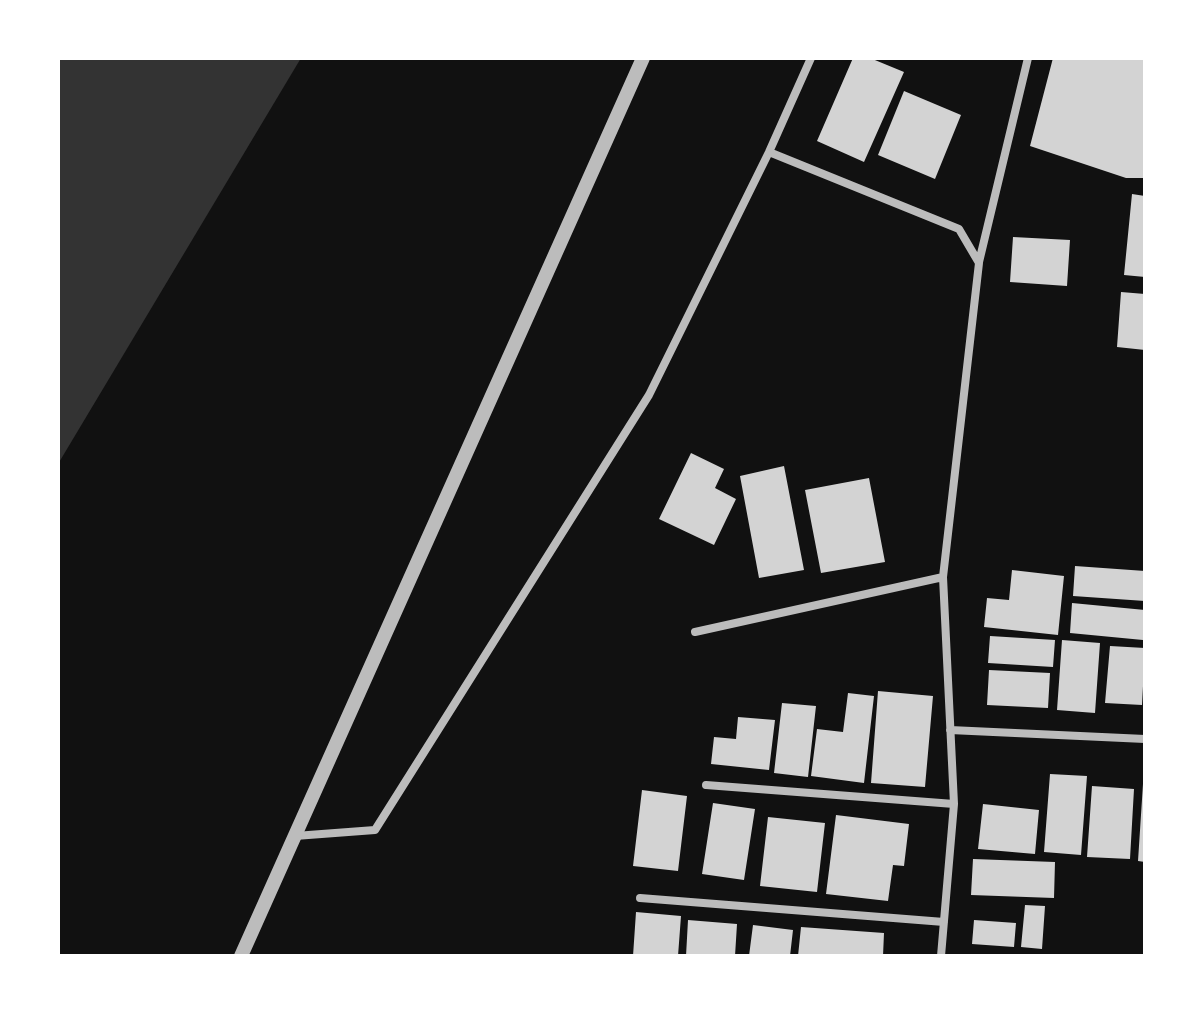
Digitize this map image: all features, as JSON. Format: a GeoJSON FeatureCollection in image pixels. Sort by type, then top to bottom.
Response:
{"type":"FeatureCollection","features":[{"type":"Feature","properties":{"kind":"street"},"geometry":{"type":"LineString","coordinates":[[241,956],[643,58]]}},
{"type":"Feature","properties":{"kind":"street"},"geometry":{"type":"LineString","coordinates":[[295,836],[375,830],[649,395],[769,152],[811,58]]}},
{"type":"Feature","properties":{"kind":"street"},"geometry":{"type":"LineString","coordinates":[[941,956],[954,804],[943,577],[979,263],[1028,58]]}},
{"type":"Feature","properties":{"kind":"street"},"geometry":{"type":"LineString","coordinates":[[769,152],[959,229],[979,263]]}},
{"type":"Feature","properties":{"kind":"street"},"geometry":{"type":"LineString","coordinates":[[695,632],[943,577]]}},
{"type":"Feature","properties":{"kind":"street"},"geometry":{"type":"LineString","coordinates":[[950,730],[1145,739]]}},
{"type":"Feature","properties":{"kind":"street"},"geometry":{"type":"LineString","coordinates":[[706,785],[954,804]]}},
{"type":"Feature","properties":{"kind":"street"},"geometry":{"type":"LineString","coordinates":[[640,898],[944,922]]}},
{"type":"Feature","properties":{"kind":"shaded area"},"geometry":{"type":"Polygon","coordinates":[[[58,58],[301,58],[58,464],[58,58]]]}},
{"type":"Feature","properties":{"kind":"building"},"geometry":{"type":"Polygon","coordinates":[[[853,58],[870,58],[904,72],[864,162],[817,141],[853,58]]]}},
{"type":"Feature","properties":{"kind":"building"},"geometry":{"type":"Polygon","coordinates":[[[1053,58],[1145,58],[1145,178],[1126,178],[1030,146],[1053,58]]]}},
{"type":"Feature","properties":{"kind":"building"},"geometry":{"type":"Polygon","coordinates":[[[904,91],[961,115],[935,179],[878,155],[904,91]]]}},
{"type":"Feature","properties":{"kind":"building"},"geometry":{"type":"Polygon","coordinates":[[[1132,194],[1145,196],[1145,277],[1124,275],[1132,194]]]}},
{"type":"Feature","properties":{"kind":"building"},"geometry":{"type":"Polygon","coordinates":[[[1013,237],[1070,240],[1067,286],[1010,282],[1013,237]]]}},
{"type":"Feature","properties":{"kind":"building"},"geometry":{"type":"Polygon","coordinates":[[[1121,292],[1145,294],[1145,350],[1117,347],[1121,292]]]}},
{"type":"Feature","properties":{"kind":"building"},"geometry":{"type":"Polygon","coordinates":[[[691,453],[724,469],[715,488],[736,499],[714,545],[659,519],[691,453]]]}},
{"type":"Feature","properties":{"kind":"building"},"geometry":{"type":"Polygon","coordinates":[[[784,466],[804,570],[759,578],[740,476],[784,466]]]}},
{"type":"Feature","properties":{"kind":"building"},"geometry":{"type":"Polygon","coordinates":[[[869,478],[885,562],[821,573],[805,490],[869,478]]]}},
{"type":"Feature","properties":{"kind":"building"},"geometry":{"type":"Polygon","coordinates":[[[1075,566],[1145,571],[1145,601],[1073,596],[1075,566]]]}},
{"type":"Feature","properties":{"kind":"building"},"geometry":{"type":"Polygon","coordinates":[[[1012,570],[1064,576],[1058,635],[984,627],[987,598],[1009,600],[1012,570]]]}},
{"type":"Feature","properties":{"kind":"building"},"geometry":{"type":"Polygon","coordinates":[[[1072,603],[1145,610],[1143,640],[1070,633],[1072,603]]]}},
{"type":"Feature","properties":{"kind":"building"},"geometry":{"type":"Polygon","coordinates":[[[990,636],[1055,640],[1053,667],[988,663],[990,636]]]}},
{"type":"Feature","properties":{"kind":"building"},"geometry":{"type":"Polygon","coordinates":[[[1062,640],[1100,643],[1095,713],[1057,710],[1062,640]]]}},
{"type":"Feature","properties":{"kind":"building"},"geometry":{"type":"Polygon","coordinates":[[[1110,646],[1145,648],[1142,705],[1105,703],[1110,646]]]}},
{"type":"Feature","properties":{"kind":"building"},"geometry":{"type":"Polygon","coordinates":[[[989,670],[1050,673],[1048,708],[987,705],[989,670]]]}},
{"type":"Feature","properties":{"kind":"building"},"geometry":{"type":"Polygon","coordinates":[[[878,691],[933,696],[925,787],[871,783],[878,691]]]}},
{"type":"Feature","properties":{"kind":"building"},"geometry":{"type":"Polygon","coordinates":[[[848,693],[874,696],[864,783],[811,776],[817,729],[843,732],[848,693]]]}},
{"type":"Feature","properties":{"kind":"building"},"geometry":{"type":"Polygon","coordinates":[[[782,703],[816,706],[808,777],[774,773],[782,703]]]}},
{"type":"Feature","properties":{"kind":"building"},"geometry":{"type":"Polygon","coordinates":[[[738,717],[775,720],[769,770],[711,764],[714,737],[736,739],[738,717]]]}},
{"type":"Feature","properties":{"kind":"building"},"geometry":{"type":"Polygon","coordinates":[[[1050,774],[1087,776],[1081,855],[1044,852],[1050,774]]]}},
{"type":"Feature","properties":{"kind":"building"},"geometry":{"type":"Polygon","coordinates":[[[1145,784],[1145,862],[1138,861],[1145,784]]]}},
{"type":"Feature","properties":{"kind":"building"},"geometry":{"type":"Polygon","coordinates":[[[1092,786],[1134,789],[1130,859],[1087,857],[1092,786]]]}},
{"type":"Feature","properties":{"kind":"building"},"geometry":{"type":"Polygon","coordinates":[[[642,790],[687,796],[678,871],[633,866],[642,790]]]}},
{"type":"Feature","properties":{"kind":"building"},"geometry":{"type":"Polygon","coordinates":[[[713,803],[755,809],[744,880],[702,874],[713,803]]]}},
{"type":"Feature","properties":{"kind":"building"},"geometry":{"type":"Polygon","coordinates":[[[983,804],[1039,810],[1035,854],[978,849],[983,804]]]}},
{"type":"Feature","properties":{"kind":"building"},"geometry":{"type":"Polygon","coordinates":[[[836,815],[909,824],[904,866],[893,865],[888,901],[826,894],[836,815]]]}},
{"type":"Feature","properties":{"kind":"building"},"geometry":{"type":"Polygon","coordinates":[[[768,817],[825,823],[817,892],[760,886],[768,817]]]}},
{"type":"Feature","properties":{"kind":"building"},"geometry":{"type":"Polygon","coordinates":[[[973,859],[1055,862],[1054,898],[971,895],[973,859]]]}},
{"type":"Feature","properties":{"kind":"building"},"geometry":{"type":"Polygon","coordinates":[[[1025,905],[1045,906],[1042,949],[1021,947],[1025,905]]]}},
{"type":"Feature","properties":{"kind":"building"},"geometry":{"type":"Polygon","coordinates":[[[636,912],[681,916],[678,956],[633,956],[636,912]]]}},
{"type":"Feature","properties":{"kind":"building"},"geometry":{"type":"Polygon","coordinates":[[[688,920],[737,924],[735,956],[686,956],[688,920]]]}},
{"type":"Feature","properties":{"kind":"building"},"geometry":{"type":"Polygon","coordinates":[[[974,920],[1016,923],[1014,947],[972,944],[974,920]]]}},
{"type":"Feature","properties":{"kind":"building"},"geometry":{"type":"Polygon","coordinates":[[[753,925],[793,930],[790,956],[749,956],[753,925]]]}},
{"type":"Feature","properties":{"kind":"building"},"geometry":{"type":"Polygon","coordinates":[[[801,927],[884,933],[883,956],[798,956],[801,927]]]}}]}
